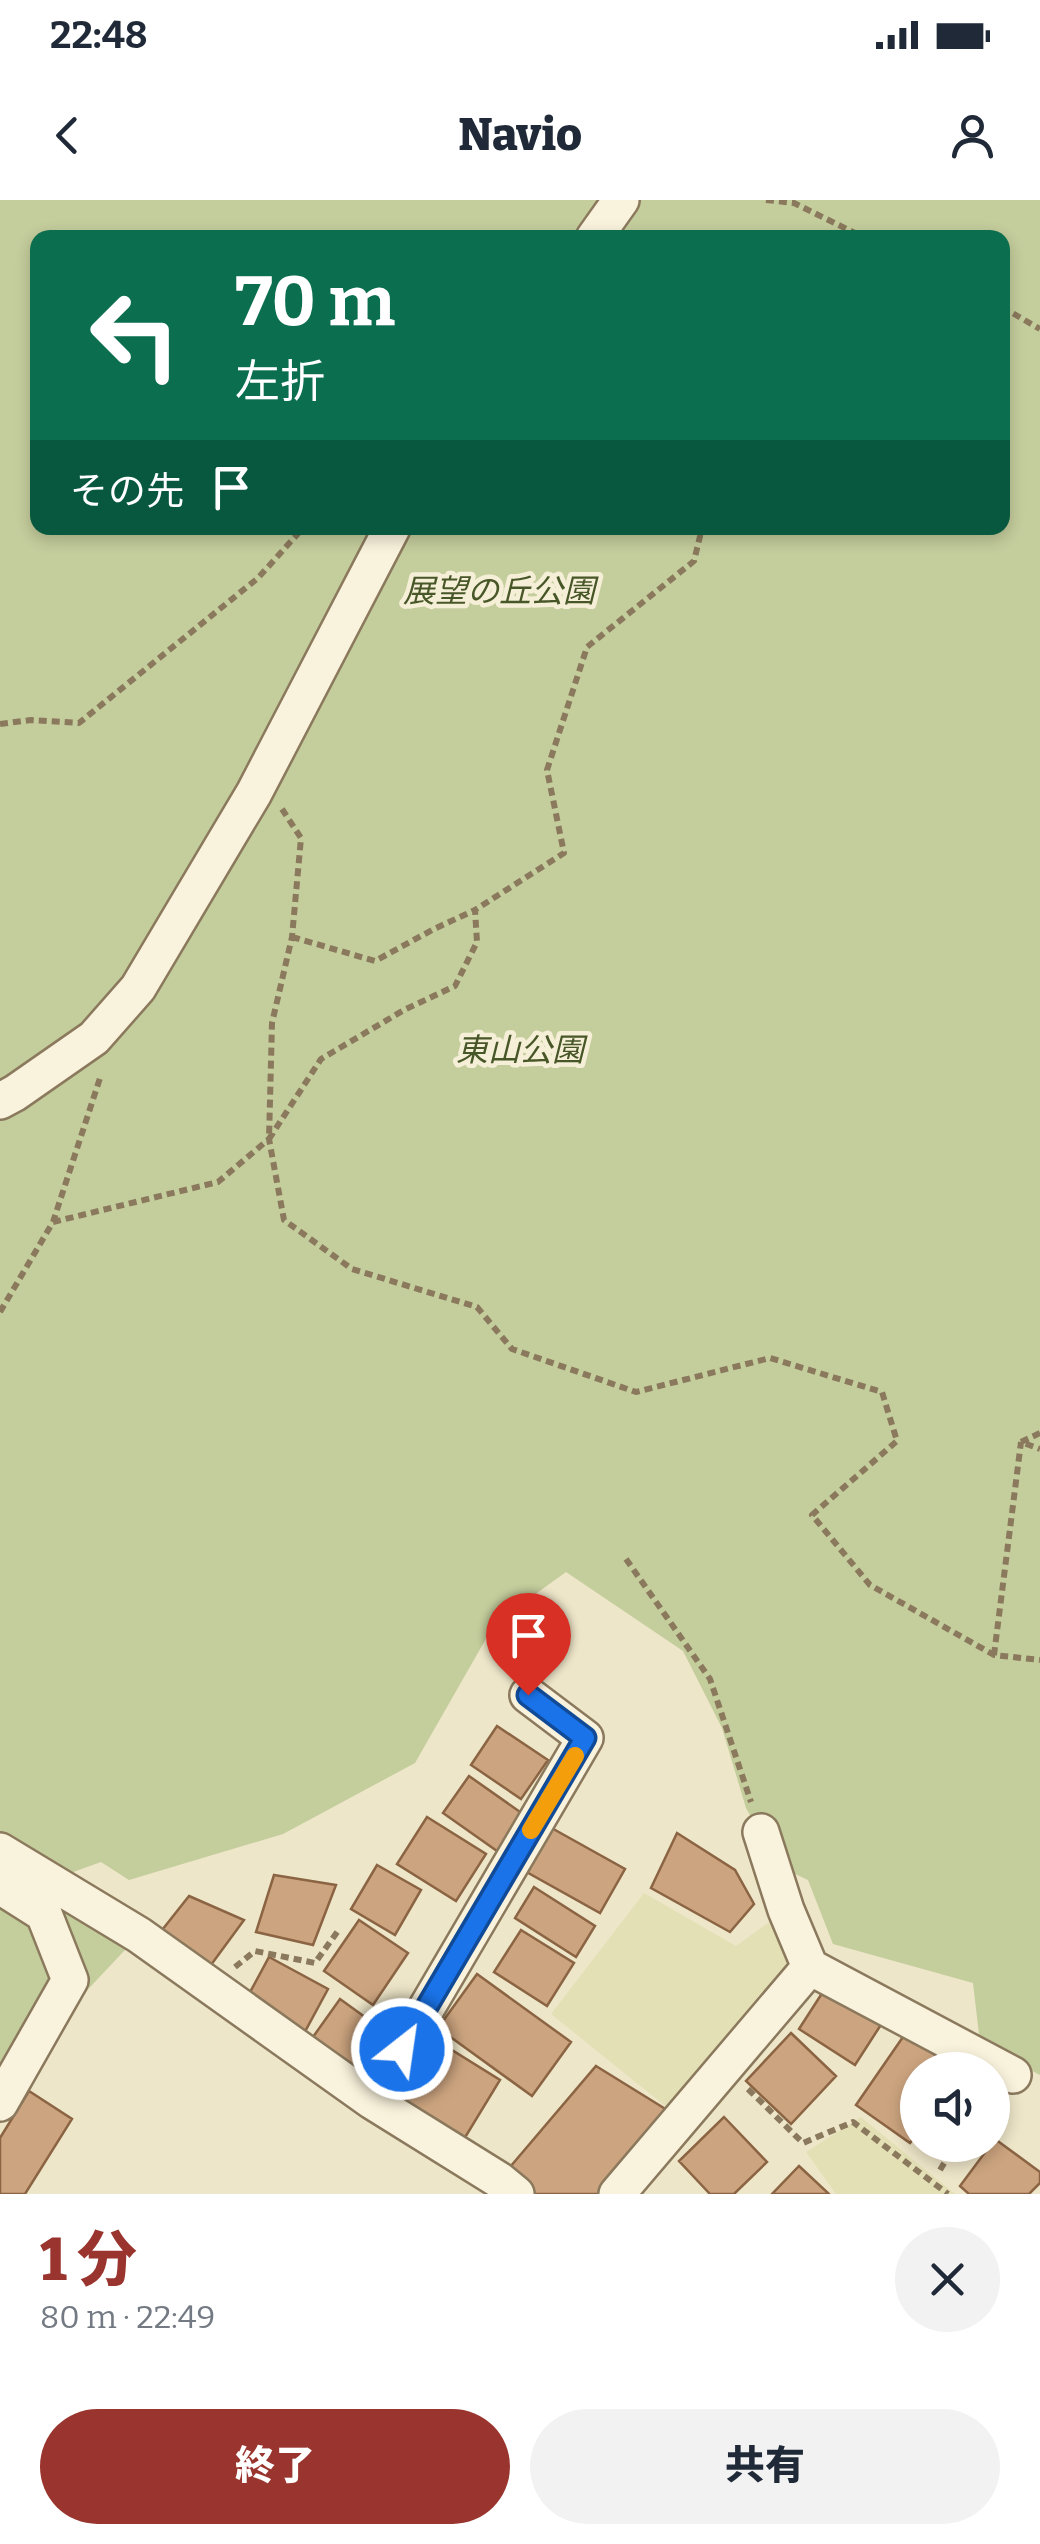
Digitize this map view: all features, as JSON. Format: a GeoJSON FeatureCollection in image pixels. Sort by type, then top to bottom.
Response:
{"type":"FeatureCollection","features":[{"type":"Feature","properties":{"kind":"street"},"geometry":{"type":"LineString","coordinates":[[600,230],[621,200]]}},
{"type":"Feature","properties":{"kind":"street"},"geometry":{"type":"LineString","coordinates":[[0,1100],[94,1038],[138,988],[254,793],[388,535]]}},
{"type":"Feature","properties":{"kind":"street"},"geometry":{"type":"LineString","coordinates":[[372,2101],[585,1738],[528,1695]]}},
{"type":"Feature","properties":{"kind":"street"},"geometry":{"type":"LineString","coordinates":[[761,1832],[786,1910],[810,1967],[1012,2075]]}},
{"type":"Feature","properties":{"kind":"street"},"geometry":{"type":"LineString","coordinates":[[0,1851],[139,1935],[372,2101],[516,2194]]}},
{"type":"Feature","properties":{"kind":"street"},"geometry":{"type":"LineString","coordinates":[[0,1886],[44,1914],[70,1980],[0,2103]]}},
{"type":"Feature","properties":{"kind":"street"},"geometry":{"type":"LineString","coordinates":[[617,2194],[810,1967]]}},
{"type":"Feature","properties":{"kind":"path"},"geometry":{"type":"LineString","coordinates":[[766,200],[794,203],[849,230]]}},
{"type":"Feature","properties":{"kind":"path"},"geometry":{"type":"LineString","coordinates":[[1010,312],[1040,329]]}},
{"type":"Feature","properties":{"kind":"path"},"geometry":{"type":"LineString","coordinates":[[0,724],[31,720],[79,724],[258,578],[297,535]]}},
{"type":"Feature","properties":{"kind":"path"},"geometry":{"type":"LineString","coordinates":[[292,936],[375,960],[475,910],[564,853],[547,770],[588,647],[694,561],[700,535]]}},
{"type":"Feature","properties":{"kind":"path"},"geometry":{"type":"LineString","coordinates":[[254,793],[281,808],[301,838],[292,936],[272,1024],[269,1139],[284,1220],[352,1269],[477,1307],[512,1349],[636,1392],[770,1358],[882,1392],[897,1442],[812,1515],[870,1585],[994,1655],[1040,1660]]}},
{"type":"Feature","properties":{"kind":"path"},"geometry":{"type":"LineString","coordinates":[[52,1222],[218,1182],[269,1139],[321,1059],[404,1010],[455,986],[478,942],[475,910]]}},
{"type":"Feature","properties":{"kind":"path"},"geometry":{"type":"LineString","coordinates":[[0,1312],[52,1222],[101,1074],[94,1038]]}},
{"type":"Feature","properties":{"kind":"path"},"geometry":{"type":"LineString","coordinates":[[1021,1442],[1040,1433]]}},
{"type":"Feature","properties":{"kind":"path"},"geometry":{"type":"LineString","coordinates":[[994,1655],[1021,1442]]}},
{"type":"Feature","properties":{"kind":"path"},"geometry":{"type":"LineString","coordinates":[[1021,1442],[1040,1448]]}},
{"type":"Feature","properties":{"kind":"path"},"geometry":{"type":"LineString","coordinates":[[626,1558],[710,1680],[761,1832]]}},
{"type":"Feature","properties":{"kind":"path"},"geometry":{"type":"LineString","coordinates":[[211,1986],[255,1952],[316,1964],[340,1928]]}},
{"type":"Feature","properties":{"kind":"path"},"geometry":{"type":"LineString","coordinates":[[725,2067],[804,2143],[853,2122],[948,2194]]}},
{"type":"Feature","properties":{"kind":"path"},"geometry":{"type":"LineString","coordinates":[[940,2170],[944,2162]]}},
{"type":"Feature","properties":{"kind":"shaded area"},"geometry":{"type":"Polygon","coordinates":[[[644,1893],[736,1946],[786,1910],[810,1967],[680,2118],[551,2014],[644,1893]]]}},
{"type":"Feature","properties":{"kind":"shaded area"},"geometry":{"type":"Polygon","coordinates":[[[861,2117],[900,2149],[900,2162],[916,2162],[955,2194],[836,2194],[806,2152],[861,2117]]]}},
{"type":"Feature","properties":{"kind":"green space","name":"東山公園"},"geometry":{"type":"Polygon","coordinates":[[[0,200],[1040,200],[1040,2075],[1010,2059],[1010,2052],[997,2052],[980,2043],[973,1983],[833,1944],[808,1880],[778,1866],[746,1808],[722,1728],[683,1651],[566,1572],[495,1623],[415,1763],[283,1834],[129,1880],[101,1862],[51,1880],[139,1935],[0,2083],[0,200]]]}},
{"type":"Feature","properties":{"kind":"building"},"geometry":{"type":"Polygon","coordinates":[[[497,1726],[548,1760],[521,1799],[471,1765],[497,1726]]]}},
{"type":"Feature","properties":{"kind":"building"},"geometry":{"type":"Polygon","coordinates":[[[469,1776],[523,1814],[497,1851],[443,1813],[469,1776]]]}},
{"type":"Feature","properties":{"kind":"building"},"geometry":{"type":"Polygon","coordinates":[[[427,1817],[486,1854],[456,1901],[397,1864],[427,1817]]]}},
{"type":"Feature","properties":{"kind":"building"},"geometry":{"type":"Polygon","coordinates":[[[548,1826],[625,1869],[600,1913],[523,1870],[548,1826]]]}},
{"type":"Feature","properties":{"kind":"building"},"geometry":{"type":"Polygon","coordinates":[[[677,1833],[735,1870],[754,1904],[730,1932],[651,1888],[677,1833]]]}},
{"type":"Feature","properties":{"kind":"building"},"geometry":{"type":"Polygon","coordinates":[[[377,1865],[421,1890],[395,1935],[351,1909],[377,1865]]]}},
{"type":"Feature","properties":{"kind":"building"},"geometry":{"type":"Polygon","coordinates":[[[274,1875],[336,1885],[313,1945],[256,1932],[274,1875]]]}},
{"type":"Feature","properties":{"kind":"building"},"geometry":{"type":"Polygon","coordinates":[[[534,1887],[595,1926],[576,1957],[515,1918],[534,1887]]]}},
{"type":"Feature","properties":{"kind":"building"},"geometry":{"type":"Polygon","coordinates":[[[189,1896],[244,1920],[208,1969],[151,1944],[189,1896]]]}},
{"type":"Feature","properties":{"kind":"building"},"geometry":{"type":"Polygon","coordinates":[[[359,1920],[408,1953],[373,2005],[324,1971],[359,1920]]]}},
{"type":"Feature","properties":{"kind":"building"},"geometry":{"type":"Polygon","coordinates":[[[521,1930],[574,1963],[547,2006],[494,1972],[521,1930]]]}},
{"type":"Feature","properties":{"kind":"building"},"geometry":{"type":"Polygon","coordinates":[[[269,1957],[328,1989],[301,2039],[242,2007],[269,1957]]]}},
{"type":"Feature","properties":{"kind":"building"},"geometry":{"type":"Polygon","coordinates":[[[477,1974],[571,2042],[532,2096],[438,2028],[477,1974]]]}},
{"type":"Feature","properties":{"kind":"building"},"geometry":{"type":"Polygon","coordinates":[[[828,1984],[884,2020],[855,2065],[799,2029],[828,1984]]]}},
{"type":"Feature","properties":{"kind":"building"},"geometry":{"type":"Polygon","coordinates":[[[340,1999],[387,2033],[355,2079],[308,2044],[340,1999]]]}},
{"type":"Feature","properties":{"kind":"building"},"geometry":{"type":"Polygon","coordinates":[[[423,2032],[500,2080],[458,2149],[381,2101],[423,2032]]]}},
{"type":"Feature","properties":{"kind":"building"},"geometry":{"type":"Polygon","coordinates":[[[791,2033],[836,2076],[791,2124],[746,2081],[791,2033]]]}},
{"type":"Feature","properties":{"kind":"building"},"geometry":{"type":"Polygon","coordinates":[[[905,2034],[931,2052],[900,2052],[900,2136],[856,2105],[905,2034]]]}},
{"type":"Feature","properties":{"kind":"building"},"geometry":{"type":"Polygon","coordinates":[[[596,2066],[680,2118],[617,2194],[516,2194],[499,2180],[596,2066]]]}},
{"type":"Feature","properties":{"kind":"building"},"geometry":{"type":"Polygon","coordinates":[[[29,2091],[72,2119],[25,2194],[0,2194],[0,2138],[29,2091]]]}},
{"type":"Feature","properties":{"kind":"building"},"geometry":{"type":"Polygon","coordinates":[[[724,2117],[767,2162],[734,2194],[710,2194],[679,2161],[724,2117]]]}},
{"type":"Feature","properties":{"kind":"building"},"geometry":{"type":"Polygon","coordinates":[[[1010,2150],[1040,2172],[1040,2183],[1029,2194],[969,2194],[960,2186],[978,2162],[1010,2162],[1010,2150]]]}},
{"type":"Feature","properties":{"kind":"building"},"geometry":{"type":"Polygon","coordinates":[[[799,2166],[829,2194],[772,2194],[799,2166]]]}},
{"type":"Feature","properties":{"kind":"slow traffic"},"geometry":{"type":"LineString","coordinates":[[531,1830],[575,1756]]}},
{"type":"Feature","properties":{"kind":"route"},"geometry":{"type":"LineString","coordinates":[[402,2049],[585,1738],[528,1695]]}},
{"type":"Feature","properties":{"kind":"park label","name":"展望の丘公園"},"geometry":{"type":"Point","coordinates":[499,591]}}]}
